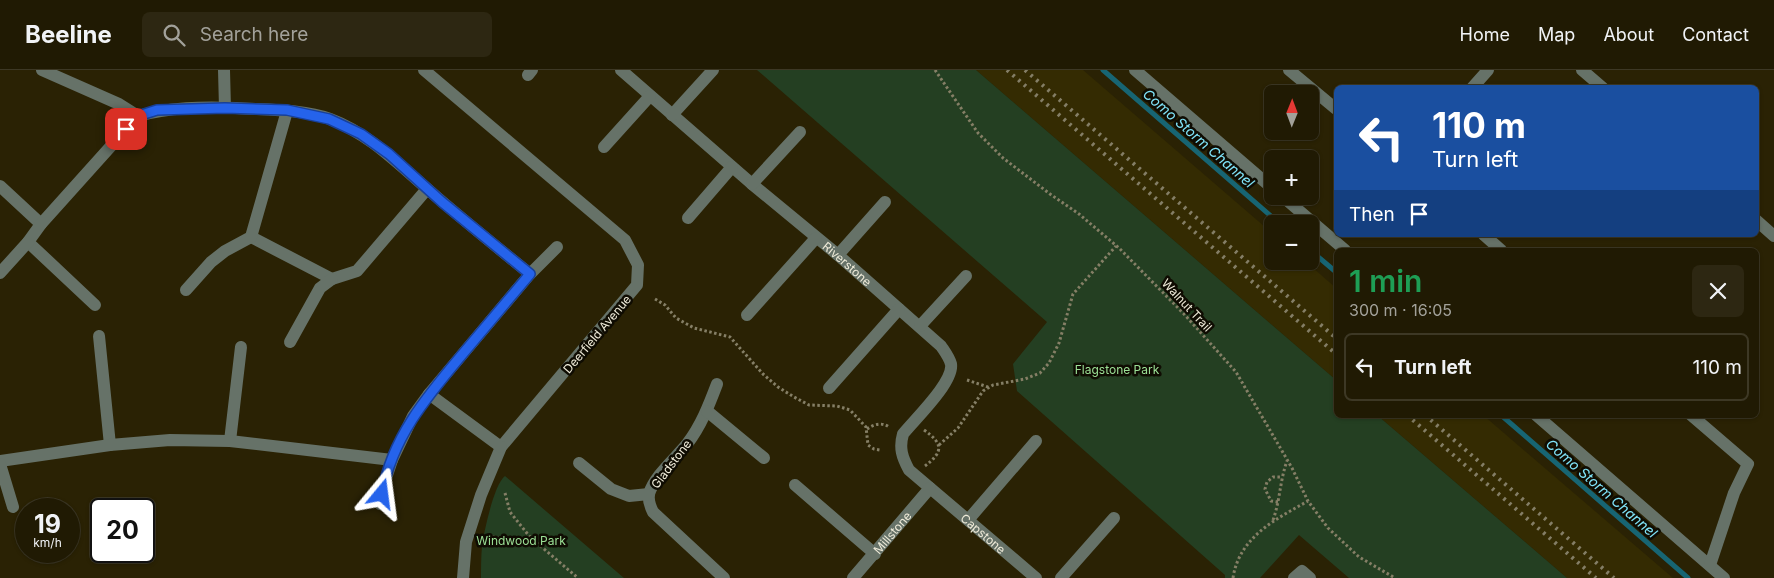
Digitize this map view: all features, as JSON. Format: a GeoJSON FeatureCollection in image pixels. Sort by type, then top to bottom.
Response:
{"type":"FeatureCollection","features":[{"type":"Feature","properties":{"kind":"street"},"geometry":{"type":"LineString","coordinates":[[42,70],[119,104],[138,116]]}},
{"type":"Feature","properties":{"kind":"street"},"geometry":{"type":"LineString","coordinates":[[224,70],[225,108]]}},
{"type":"Feature","properties":{"kind":"street","name":"Deerfield Avenue"},"geometry":{"type":"LineString","coordinates":[[424,70],[625,240],[638,265],[637,285],[501,448],[481,495],[466,542],[463,578]]}},
{"type":"Feature","properties":{"kind":"street","name":"Riverstone"},"geometry":{"type":"LineString","coordinates":[[620,70],[752,184],[838,255],[941,346],[948,356],[951,365],[945,385],[903,434],[900,444],[901,454],[909,470],[930,488]]}},
{"type":"Feature","properties":{"kind":"street"},"geometry":{"type":"LineString","coordinates":[[672,115],[713,70]]}},
{"type":"Feature","properties":{"kind":"street"},"geometry":{"type":"LineString","coordinates":[[1136,70],[1264,181]]}},
{"type":"Feature","properties":{"kind":"street"},"geometry":{"type":"LineString","coordinates":[[1289,70],[1334,107]]}},
{"type":"Feature","properties":{"kind":"street"},"geometry":{"type":"LineString","coordinates":[[1475,85],[1488,70]]}},
{"type":"Feature","properties":{"kind":"street"},"geometry":{"type":"LineString","coordinates":[[1582,70],[1600,85]]}},
{"type":"Feature","properties":{"kind":"street"},"geometry":{"type":"LineString","coordinates":[[604,147],[650,96]]}},
{"type":"Feature","properties":{"kind":"street"},"geometry":{"type":"LineString","coordinates":[[0,273],[28,242],[41,224],[138,116],[157,110],[225,108],[287,110],[329,119],[361,134],[389,154],[427,189],[530,274]]}},
{"type":"Feature","properties":{"kind":"street"},"geometry":{"type":"LineString","coordinates":[[186,290],[211,262],[225,251],[251,237],[287,110]]}},
{"type":"Feature","properties":{"kind":"street"},"geometry":{"type":"LineString","coordinates":[[752,184],[800,132]]}},
{"type":"Feature","properties":{"kind":"street"},"geometry":{"type":"LineString","coordinates":[[688,218],[732,167]]}},
{"type":"Feature","properties":{"kind":"street"},"geometry":{"type":"LineString","coordinates":[[0,186],[41,224]]}},
{"type":"Feature","properties":{"kind":"street"},"geometry":{"type":"LineString","coordinates":[[290,342],[320,288],[332,279],[357,271],[427,189]]}},
{"type":"Feature","properties":{"kind":"street"},"geometry":{"type":"LineString","coordinates":[[838,255],[885,202]]}},
{"type":"Feature","properties":{"kind":"street"},"geometry":{"type":"LineString","coordinates":[[1292,205],[1343,248]]}},
{"type":"Feature","properties":{"kind":"street"},"geometry":{"type":"LineString","coordinates":[[1759,223],[1774,236]]}},
{"type":"Feature","properties":{"kind":"street"},"geometry":{"type":"LineString","coordinates":[[251,237],[332,279]]}},
{"type":"Feature","properties":{"kind":"street"},"geometry":{"type":"LineString","coordinates":[[1486,237],[1499,248]]}},
{"type":"Feature","properties":{"kind":"street"},"geometry":{"type":"LineString","coordinates":[[747,315],[816,238]]}},
{"type":"Feature","properties":{"kind":"street"},"geometry":{"type":"LineString","coordinates":[[28,242],[95,305]]}},
{"type":"Feature","properties":{"kind":"street"},"geometry":{"type":"LineString","coordinates":[[380,504],[392,460],[413,416],[429,394],[530,274],[557,247]]}},
{"type":"Feature","properties":{"kind":"street"},"geometry":{"type":"LineString","coordinates":[[920,326],[966,276]]}},
{"type":"Feature","properties":{"kind":"street"},"geometry":{"type":"LineString","coordinates":[[829,388],[899,309]]}},
{"type":"Feature","properties":{"kind":"street"},"geometry":{"type":"LineString","coordinates":[[99,336],[110,445]]}},
{"type":"Feature","properties":{"kind":"street"},"geometry":{"type":"LineString","coordinates":[[230,441],[241,347]]}},
{"type":"Feature","properties":{"kind":"street","name":"Gladstone"},"geometry":{"type":"LineString","coordinates":[[717,384],[707,411],[688,443],[653,484],[649,494],[649,503],[653,512],[724,578]]}},
{"type":"Feature","properties":{"kind":"street"},"geometry":{"type":"LineString","coordinates":[[429,394],[501,448]]}},
{"type":"Feature","properties":{"kind":"street"},"geometry":{"type":"LineString","coordinates":[[707,411],[764,458]]}},
{"type":"Feature","properties":{"kind":"street"},"geometry":{"type":"LineString","coordinates":[[1539,418],[1724,578]]}},
{"type":"Feature","properties":{"kind":"street"},"geometry":{"type":"LineString","coordinates":[[1694,418],[1748,464],[1734,493],[1710,565]]}},
{"type":"Feature","properties":{"kind":"street"},"geometry":{"type":"LineString","coordinates":[[13,507],[0,462],[110,445],[170,440],[230,441],[392,460]]}},
{"type":"Feature","properties":{"kind":"street"},"geometry":{"type":"LineString","coordinates":[[968,520],[1036,441]]}},
{"type":"Feature","properties":{"kind":"street"},"geometry":{"type":"LineString","coordinates":[[580,463],[611,489],[629,496],[649,494]]}},
{"type":"Feature","properties":{"kind":"street"},"geometry":{"type":"LineString","coordinates":[[796,485],[875,554]]}},
{"type":"Feature","properties":{"kind":"street","name":"Capstone"},"geometry":{"type":"LineString","coordinates":[[930,488],[1036,578]]}},
{"type":"Feature","properties":{"kind":"street","name":"Millstone"},"geometry":{"type":"LineString","coordinates":[[854,578],[930,488]]}},
{"type":"Feature","properties":{"kind":"street"},"geometry":{"type":"LineString","coordinates":[[1062,578],[1114,518]]}},
{"type":"Feature","properties":{"kind":"street"},"geometry":{"type":"LineString","coordinates":[[1294,578],[1302,571],[1310,578]]}},
{"type":"Feature","properties":{"kind":"path","name":"Walnut Trail"},"geometry":{"type":"LineString","coordinates":[[935,70],[978,133],[1003,158],[1079,214],[1116,246],[1184,314],[1236,372],[1287,460],[1308,501],[1328,528],[1352,551],[1384,573],[1395,578]]}},
{"type":"Feature","properties":{"kind":"path"},"geometry":{"type":"LineString","coordinates":[[939,445],[967,417],[983,391],[1004,382],[1025,379],[1040,373],[1049,363],[1059,343],[1074,294],[1116,246]]}},
{"type":"Feature","properties":{"kind":"path"},"geometry":{"type":"LineString","coordinates":[[655,299],[665,305],[676,318],[694,328],[730,337],[763,374],[778,387],[809,406],[837,406],[850,410],[866,426],[868,445],[880,450]]}},
{"type":"Feature","properties":{"kind":"path"},"geometry":{"type":"LineString","coordinates":[[967,380],[988,388]]}},
{"type":"Feature","properties":{"kind":"path"},"geometry":{"type":"LineString","coordinates":[[913,422],[931,434],[938,441],[940,448],[936,457],[915,475]]}},
{"type":"Feature","properties":{"kind":"path"},"geometry":{"type":"LineString","coordinates":[[866,429],[876,424],[885,424],[889,427]]}},
{"type":"Feature","properties":{"kind":"path"},"geometry":{"type":"LineString","coordinates":[[1272,521],[1287,460]]}},
{"type":"Feature","properties":{"kind":"path"},"geometry":{"type":"LineString","coordinates":[[1278,502],[1271,501],[1268,498],[1265,489],[1267,482],[1274,477],[1282,477]]}},
{"type":"Feature","properties":{"kind":"path"},"geometry":{"type":"LineString","coordinates":[[505,493],[510,512],[530,537],[578,578]]}},
{"type":"Feature","properties":{"kind":"path"},"geometry":{"type":"LineString","coordinates":[[1233,578],[1238,560],[1246,546],[1272,521],[1308,501]]}},
{"type":"Feature","properties":{"kind":"path"},"geometry":{"type":"LineString","coordinates":[[487,536],[537,543]]}},
{"type":"Feature","properties":{"kind":"shaded area"},"geometry":{"type":"Polygon","coordinates":[[[976,70],[1083,70],[1264,226],[1264,270],[1315,270],[1334,286],[1334,378],[976,70]]]}},
{"type":"Feature","properties":{"kind":"shaded area"},"geometry":{"type":"Polygon","coordinates":[[[1380,418],[1486,418],[1673,578],[1567,578],[1380,418]]]}},
{"type":"Feature","properties":{"kind":"green space","name":"Flagstone Park"},"geometry":{"type":"Polygon","coordinates":[[[757,70],[976,70],[1334,378],[1334,418],[1380,418],[1567,578],[1349,578],[1299,535],[1260,578],[1225,578],[1225,575],[1017,391],[1013,364],[1047,322],[757,70]]]}},
{"type":"Feature","properties":{"kind":"green space","name":"Windwood Park"},"geometry":{"type":"Polygon","coordinates":[[[505,476],[624,578],[481,578],[482,546],[487,520],[497,488],[505,476]]]}},
{"type":"Feature","properties":{"kind":"waterway","name":"Como Storm Channel"},"geometry":{"type":"LineString","coordinates":[[1103,70],[1270,215]]}},
{"type":"Feature","properties":{"kind":"waterway","name":"Como Storm Channel"},"geometry":{"type":"LineString","coordinates":[[1319,258],[1334,270]]}},
{"type":"Feature","properties":{"kind":"waterway","name":"Como Storm Channel"},"geometry":{"type":"LineString","coordinates":[[1504,418],[1688,578]]}},
{"type":"Feature","properties":{"kind":"railway"},"geometry":{"type":"LineString","coordinates":[[1007,70],[1334,352]]}},
{"type":"Feature","properties":{"kind":"railway"},"geometry":{"type":"LineString","coordinates":[[1025,70],[1334,336]]}},
{"type":"Feature","properties":{"kind":"railway"},"geometry":{"type":"LineString","coordinates":[[1410,418],[1596,578]]}},
{"type":"Feature","properties":{"kind":"railway"},"geometry":{"type":"LineString","coordinates":[[1428,418],[1614,578]]}},
{"type":"Feature","properties":{"kind":"route"},"geometry":{"type":"LineString","coordinates":[[126,129],[138,116],[157,110],[225,108],[287,110],[329,119],[361,134],[389,154],[442,202],[530,274],[429,394],[413,416],[392,460],[382,494]]}}]}
